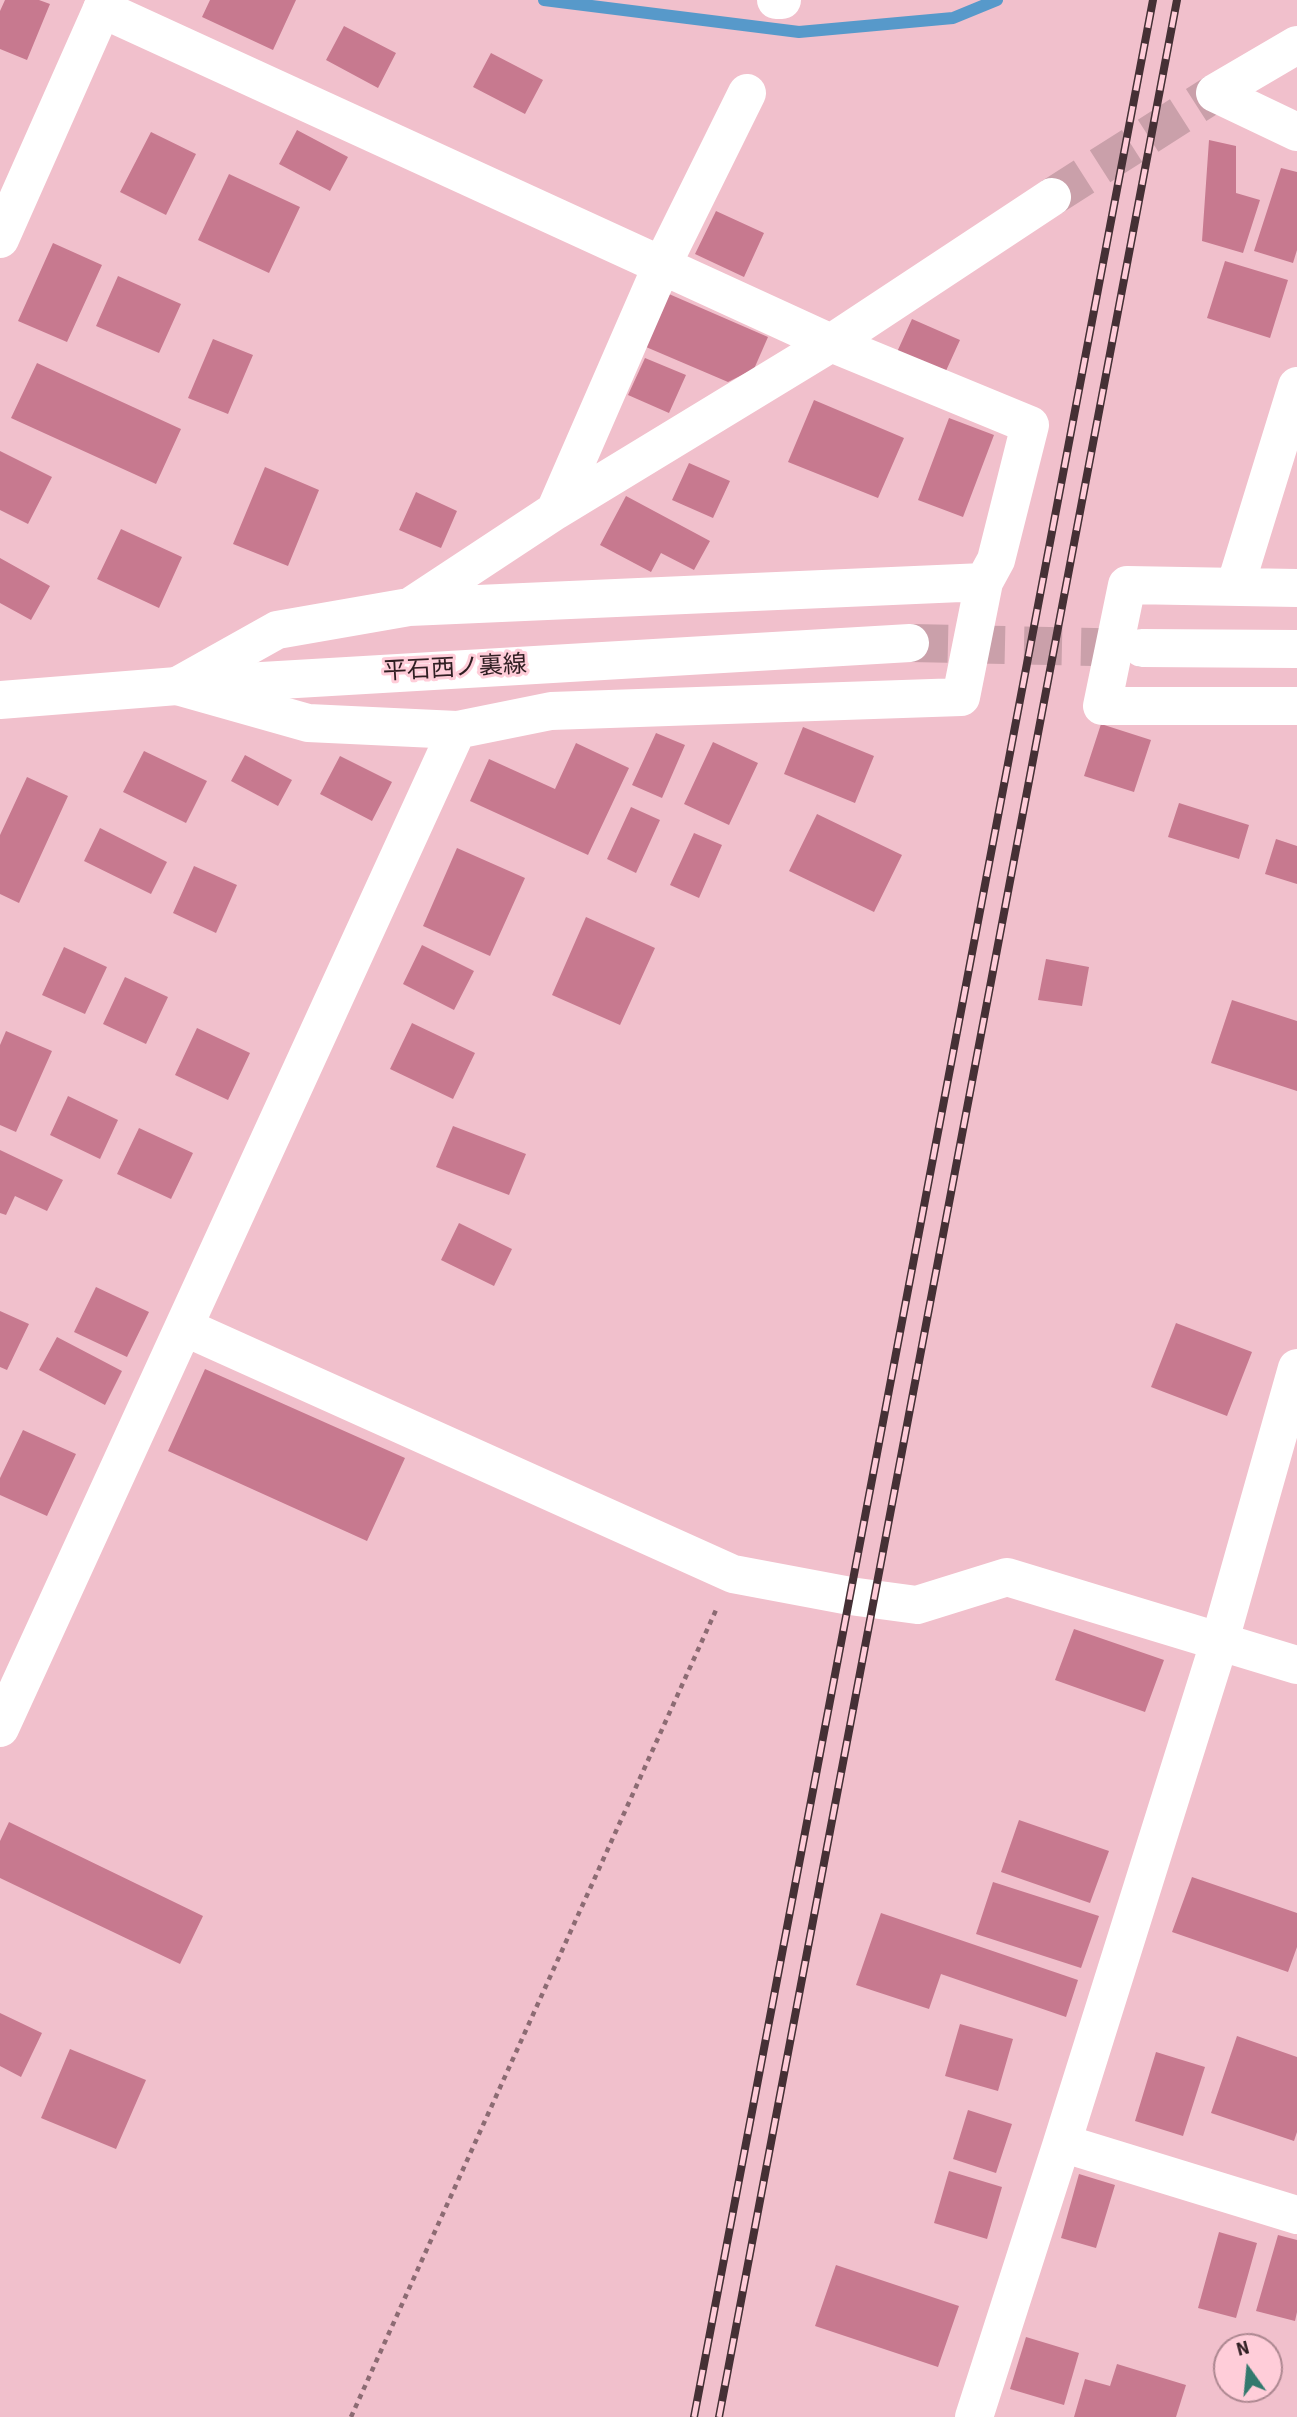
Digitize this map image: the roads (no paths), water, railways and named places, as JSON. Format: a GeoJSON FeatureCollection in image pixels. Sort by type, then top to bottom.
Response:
{"type":"FeatureCollection","features":[{"type":"Feature","properties":{"kind":"street"},"geometry":{"type":"LineString","coordinates":[[776,0],[782,0]]}},
{"type":"Feature","properties":{"kind":"street"},"geometry":{"type":"LineString","coordinates":[[0,239],[104,4],[831,343],[1030,425],[996,559],[984,582],[961,697],[551,711],[457,730],[309,723],[177,686]]}},
{"type":"Feature","properties":{"kind":"street"},"geometry":{"type":"LineString","coordinates":[[1297,45],[1215,93],[1297,132]]}},
{"type":"Feature","properties":{"kind":"street"},"geometry":{"type":"LineString","coordinates":[[555,511],[662,265],[747,93]]}},
{"type":"Feature","properties":{"kind":"street"},"geometry":{"type":"LineString","coordinates":[[410,607],[555,511],[831,343],[1052,197]]}},
{"type":"Feature","properties":{"kind":"street"},"geometry":{"type":"LineString","coordinates":[[1235,587],[1297,386]]}},
{"type":"Feature","properties":{"kind":"street"},"geometry":{"type":"LineString","coordinates":[[177,686],[277,630],[410,607],[984,582]]}},
{"type":"Feature","properties":{"kind":"street"},"geometry":{"type":"LineString","coordinates":[[1297,588],[1127,584],[1102,706],[1297,706]]}},
{"type":"Feature","properties":{"kind":"street","name":"平石西ノ裏線"},"geometry":{"type":"LineString","coordinates":[[0,700],[177,686],[910,643]]}},
{"type":"Feature","properties":{"kind":"street"},"geometry":{"type":"LineString","coordinates":[[1142,648],[1297,649]]}},
{"type":"Feature","properties":{"kind":"street"},"geometry":{"type":"LineString","coordinates":[[0,1728],[457,730]]}},
{"type":"Feature","properties":{"kind":"street"},"geometry":{"type":"LineString","coordinates":[[184,1327],[733,1574],[850,1596],[917,1605],[1007,1577],[1297,1665]]}},
{"type":"Feature","properties":{"kind":"street"},"geometry":{"type":"LineString","coordinates":[[974,2417],[1220,1640],[1297,1368]]}},
{"type":"Feature","properties":{"kind":"street"},"geometry":{"type":"LineString","coordinates":[[1062,2143],[1297,2215]]}},
{"type":"Feature","properties":{"kind":"waterway"},"geometry":{"type":"LineString","coordinates":[[544,0],[799,32],[953,18],[997,0]]}},
{"type":"Feature","properties":{"kind":"tunnel"},"geometry":{"type":"LineString","coordinates":[[1052,197],[1215,93]]}},
{"type":"Feature","properties":{"kind":"tunnel"},"geometry":{"type":"LineString","coordinates":[[910,643],[1142,648]]}},
{"type":"Feature","properties":{"kind":"railway"},"geometry":{"type":"LineString","coordinates":[[694,2417],[1153,0]]}},
{"type":"Feature","properties":{"kind":"railway"},"geometry":{"type":"LineString","coordinates":[[719,2417],[1177,0]]}}]}
